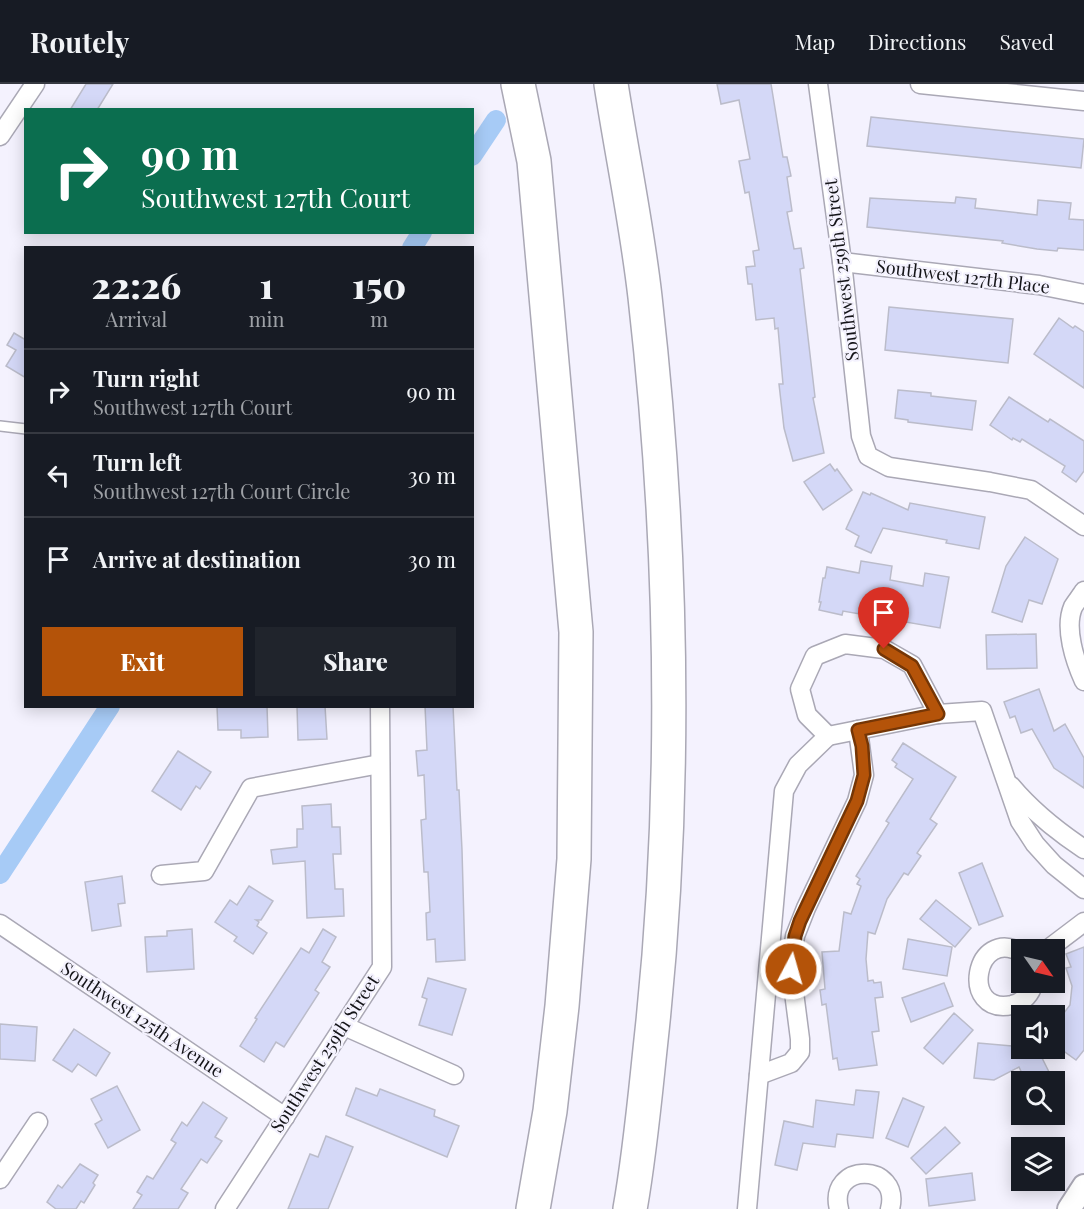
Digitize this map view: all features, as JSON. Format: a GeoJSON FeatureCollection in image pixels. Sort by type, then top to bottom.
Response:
{"type":"FeatureCollection","features":[{"type":"Feature","properties":{"kind":"highway"},"geometry":{"type":"LineString","coordinates":[[518,84],[534,162],[576,632],[574,859],[562,1006],[551,1099],[533,1209]]}},
{"type":"Feature","properties":{"kind":"highway"},"geometry":{"type":"LineString","coordinates":[[611,84],[645,295],[657,420],[668,598],[670,751],[664,897],[638,1164],[630,1209]]}},
{"type":"Feature","properties":{"kind":"street"},"geometry":{"type":"LineString","coordinates":[[0,136],[35,84]]}},
{"type":"Feature","properties":{"kind":"street","name":"Southwest 259th Street"},"geometry":{"type":"LineString","coordinates":[[818,84],[842,262],[861,436],[868,456],[889,467],[1031,490],[1084,526]]}},
{"type":"Feature","properties":{"kind":"street"},"geometry":{"type":"LineString","coordinates":[[920,84],[1084,101]]}},
{"type":"Feature","properties":{"kind":"street","name":"Southwest 127th Place"},"geometry":{"type":"LineString","coordinates":[[842,262],[1039,285],[1084,294]]}},
{"type":"Feature","properties":{"kind":"street"},"geometry":{"type":"LineString","coordinates":[[1084,591],[1072,608],[1070,637],[1084,681]]}},
{"type":"Feature","properties":{"kind":"street"},"geometry":{"type":"LineString","coordinates":[[828,736],[807,715],[800,688],[815,656],[845,644],[884,649],[912,666],[938,714]]}},
{"type":"Feature","properties":{"kind":"street","name":"Southwest 259th Street"},"geometry":{"type":"LineString","coordinates":[[225,1209],[382,967],[380,708]]}},
{"type":"Feature","properties":{"kind":"street"},"geometry":{"type":"LineString","coordinates":[[747,1209],[784,791],[798,765],[828,736],[938,714],[982,711],[1020,821],[1035,844],[1054,865],[1084,890]]}},
{"type":"Feature","properties":{"kind":"street"},"geometry":{"type":"LineString","coordinates":[[759,1075],[791,1063],[800,1052],[791,969],[795,936],[857,801],[864,775],[862,746],[858,730]]}},
{"type":"Feature","properties":{"kind":"street"},"geometry":{"type":"LineString","coordinates":[[161,875],[204,871],[250,788],[380,764]]}},
{"type":"Feature","properties":{"kind":"street"},"geometry":{"type":"LineString","coordinates":[[1004,776],[1027,804],[1063,836],[1084,849]]}},
{"type":"Feature","properties":{"kind":"street"},"geometry":{"type":"LineString","coordinates":[[1062,939],[1084,922]]}},
{"type":"Feature","properties":{"kind":"street","name":"Southwest 125th Avenue"},"geometry":{"type":"LineString","coordinates":[[3,926],[285,1117]]}},
{"type":"Feature","properties":{"kind":"street"},"geometry":{"type":"LineString","coordinates":[[1011,949],[1002,948],[991,952],[984,958],[977,974],[981,992],[988,999],[1006,1006],[1016,1004],[1025,999],[1030,993]]}},
{"type":"Feature","properties":{"kind":"street"},"geometry":{"type":"LineString","coordinates":[[344,1026],[454,1075]]}},
{"type":"Feature","properties":{"kind":"street"},"geometry":{"type":"LineString","coordinates":[[0,1179],[38,1122]]}},
{"type":"Feature","properties":{"kind":"street"},"geometry":{"type":"LineString","coordinates":[[838,1209],[837,1197],[845,1182],[851,1176],[868,1173],[889,1187],[892,1196],[890,1209]]}},
{"type":"Feature","properties":{"kind":"street"},"geometry":{"type":"LineString","coordinates":[[1069,1209],[1084,1186]]}},
{"type":"Feature","properties":{"kind":"lane"},"geometry":{"type":"LineString","coordinates":[[0,426],[24,429]]}},
{"type":"Feature","properties":{"kind":"building"},"geometry":{"type":"Polygon","coordinates":[[[86,84],[113,84],[98,108],[71,108],[86,84]]]}},
{"type":"Feature","properties":{"kind":"building"},"geometry":{"type":"Polygon","coordinates":[[[717,84],[771,84],[783,157],[787,157],[791,176],[787,177],[792,211],[787,212],[794,249],[801,248],[804,268],[800,269],[815,397],[813,398],[824,453],[793,461],[784,428],[779,384],[783,384],[778,328],[775,329],[774,318],[756,320],[752,284],[748,284],[746,267],[755,266],[753,251],[759,250],[749,192],[745,193],[739,161],[750,159],[739,100],[721,104],[717,84]]]}},
{"type":"Feature","properties":{"kind":"building"},"geometry":{"type":"Polygon","coordinates":[[[871,117],[1084,139],[1081,168],[867,146],[871,117]]]}},
{"type":"Feature","properties":{"kind":"building"},"geometry":{"type":"Polygon","coordinates":[[[956,197],[976,199],[975,208],[1037,215],[1038,200],[1071,203],[1069,219],[1084,220],[1084,250],[1037,249],[1002,243],[1003,241],[867,227],[870,198],[955,203],[956,197]]]}},
{"type":"Feature","properties":{"kind":"building"},"geometry":{"type":"Polygon","coordinates":[[[889,307],[1013,319],[1008,363],[885,350],[889,307]]]}},
{"type":"Feature","properties":{"kind":"building"},"geometry":{"type":"Polygon","coordinates":[[[1059,318],[1073,328],[1075,326],[1084,332],[1084,388],[1034,354],[1059,318]]]}},
{"type":"Feature","properties":{"kind":"building"},"geometry":{"type":"Polygon","coordinates":[[[14,333],[24,339],[24,377],[6,366],[16,350],[7,345],[14,333]]]}},
{"type":"Feature","properties":{"kind":"building"},"geometry":{"type":"Polygon","coordinates":[[[898,390],[976,401],[972,430],[908,422],[908,420],[895,418],[898,390]]]}},
{"type":"Feature","properties":{"kind":"building"},"geometry":{"type":"Polygon","coordinates":[[[1009,397],[1048,422],[1050,419],[1084,441],[1084,471],[1076,482],[1062,472],[1065,466],[1022,439],[1020,442],[1013,438],[1012,440],[990,425],[1009,397]]]}},
{"type":"Feature","properties":{"kind":"building"},"geometry":{"type":"Polygon","coordinates":[[[830,464],[835,471],[837,469],[852,490],[823,510],[804,482],[830,464]]]}},
{"type":"Feature","properties":{"kind":"building"},"geometry":{"type":"Polygon","coordinates":[[[863,492],[870,495],[871,493],[908,510],[910,503],[985,517],[979,549],[946,543],[947,540],[883,528],[871,553],[855,546],[859,536],[846,529],[863,492]]]}},
{"type":"Feature","properties":{"kind":"building"},"geometry":{"type":"Polygon","coordinates":[[[1025,537],[1058,559],[1042,604],[1029,600],[1022,622],[992,612],[1006,566],[1025,537]]]}},
{"type":"Feature","properties":{"kind":"building"},"geometry":{"type":"Polygon","coordinates":[[[861,561],[892,566],[890,580],[923,586],[925,573],[949,577],[940,628],[843,611],[842,615],[819,610],[823,578],[825,578],[827,567],[859,573],[861,561]]]}},
{"type":"Feature","properties":{"kind":"building"},"geometry":{"type":"Polygon","coordinates":[[[1036,634],[1037,668],[987,669],[986,635],[1036,634]]]}},
{"type":"Feature","properties":{"kind":"building"},"geometry":{"type":"Polygon","coordinates":[[[1039,689],[1054,731],[1065,724],[1084,758],[1084,788],[1054,768],[1032,729],[1021,733],[1015,716],[1010,718],[1004,702],[1039,689]]]}},
{"type":"Feature","properties":{"kind":"building"},"geometry":{"type":"Polygon","coordinates":[[[217,708],[267,708],[268,737],[241,738],[241,730],[218,730],[217,708]]]}},
{"type":"Feature","properties":{"kind":"building"},"geometry":{"type":"Polygon","coordinates":[[[297,708],[325,708],[327,739],[298,740],[297,708]]]}},
{"type":"Feature","properties":{"kind":"building"},"geometry":{"type":"Polygon","coordinates":[[[425,708],[453,708],[462,850],[465,960],[436,962],[435,939],[427,940],[426,913],[430,912],[428,872],[424,872],[421,820],[426,819],[424,775],[418,776],[416,751],[427,750],[425,708]]]}},
{"type":"Feature","properties":{"kind":"building"},"geometry":{"type":"Polygon","coordinates":[[[903,743],[956,777],[930,819],[937,824],[917,853],[921,856],[908,875],[904,873],[887,899],[875,934],[868,932],[866,959],[868,981],[881,982],[883,997],[875,998],[879,1031],[872,1032],[877,1065],[839,1070],[837,1058],[833,1059],[826,1004],[822,1005],[820,990],[825,989],[822,952],[839,951],[844,912],[851,914],[861,886],[857,884],[860,879],[856,876],[889,823],[886,821],[913,779],[895,767],[897,764],[892,760],[903,743]]]}},
{"type":"Feature","properties":{"kind":"building"},"geometry":{"type":"Polygon","coordinates":[[[178,751],[211,772],[200,789],[196,786],[181,810],[152,791],[178,751]]]}},
{"type":"Feature","properties":{"kind":"building"},"geometry":{"type":"Polygon","coordinates":[[[331,804],[332,827],[340,827],[341,854],[333,854],[335,889],[343,889],[344,916],[307,918],[305,861],[273,864],[271,850],[297,847],[297,829],[303,829],[302,806],[331,804]]]}},
{"type":"Feature","properties":{"kind":"building"},"geometry":{"type":"Polygon","coordinates":[[[982,863],[1003,916],[979,925],[959,873],[982,863]]]}},
{"type":"Feature","properties":{"kind":"building"},"geometry":{"type":"Polygon","coordinates":[[[122,876],[125,903],[118,904],[121,926],[92,931],[85,882],[122,876]]]}},
{"type":"Feature","properties":{"kind":"building"},"geometry":{"type":"Polygon","coordinates":[[[249,886],[273,901],[261,920],[256,920],[259,922],[257,926],[267,933],[253,954],[234,941],[237,937],[215,922],[230,900],[237,905],[249,886]]]}},
{"type":"Feature","properties":{"kind":"building"},"geometry":{"type":"Polygon","coordinates":[[[936,900],[971,928],[955,947],[920,919],[936,900]]]}},
{"type":"Feature","properties":{"kind":"building"},"geometry":{"type":"Polygon","coordinates":[[[192,929],[194,969],[147,972],[145,937],[167,936],[167,931],[192,929]]]}},
{"type":"Feature","properties":{"kind":"building"},"geometry":{"type":"Polygon","coordinates":[[[323,929],[336,937],[322,962],[330,967],[315,990],[319,993],[284,1047],[276,1042],[264,1062],[240,1046],[257,1019],[255,1018],[301,948],[309,953],[323,929]]]}},
{"type":"Feature","properties":{"kind":"building"},"geometry":{"type":"Polygon","coordinates":[[[908,939],[952,947],[947,976],[903,969],[908,939]]]}},
{"type":"Feature","properties":{"kind":"building"},"geometry":{"type":"Polygon","coordinates":[[[1084,947],[1084,1050],[1076,1060],[1065,1052],[1065,1012],[1070,1005],[1072,986],[1066,968],[1071,967],[1066,954],[1084,947]]]}},
{"type":"Feature","properties":{"kind":"building"},"geometry":{"type":"Polygon","coordinates":[[[428,978],[466,989],[452,1035],[419,1025],[427,999],[422,997],[428,978]]]}},
{"type":"Feature","properties":{"kind":"building"},"geometry":{"type":"Polygon","coordinates":[[[944,983],[953,1006],[911,1022],[902,998],[944,983]]]}},
{"type":"Feature","properties":{"kind":"building"},"geometry":{"type":"Polygon","coordinates":[[[954,1013],[973,1030],[943,1064],[924,1048],[954,1013]]]}},
{"type":"Feature","properties":{"kind":"building"},"geometry":{"type":"Polygon","coordinates":[[[0,1024],[37,1027],[35,1061],[0,1059],[0,1024]]]}},
{"type":"Feature","properties":{"kind":"building"},"geometry":{"type":"Polygon","coordinates":[[[74,1029],[110,1053],[96,1076],[78,1064],[72,1072],[53,1060],[74,1029]]]}},
{"type":"Feature","properties":{"kind":"building"},"geometry":{"type":"Polygon","coordinates":[[[978,1043],[1011,1046],[1011,1059],[1042,1059],[1048,1071],[1021,1071],[1019,1067],[994,1080],[974,1078],[978,1043]]]}},
{"type":"Feature","properties":{"kind":"building"},"geometry":{"type":"Polygon","coordinates":[[[117,1086],[140,1130],[108,1148],[95,1124],[102,1120],[91,1099],[117,1086]]]}},
{"type":"Feature","properties":{"kind":"building"},"geometry":{"type":"Polygon","coordinates":[[[356,1088],[377,1096],[380,1089],[435,1110],[434,1116],[459,1126],[447,1157],[346,1115],[356,1088]]]}},
{"type":"Feature","properties":{"kind":"building"},"geometry":{"type":"Polygon","coordinates":[[[856,1090],[879,1092],[873,1138],[837,1134],[835,1147],[803,1143],[797,1170],[775,1165],[784,1121],[813,1127],[816,1100],[854,1105],[856,1090]]]}},
{"type":"Feature","properties":{"kind":"building"},"geometry":{"type":"Polygon","coordinates":[[[903,1098],[924,1107],[908,1147],[886,1138],[903,1098]]]}},
{"type":"Feature","properties":{"kind":"building"},"geometry":{"type":"Polygon","coordinates":[[[203,1102],[227,1118],[215,1137],[222,1141],[207,1163],[201,1159],[181,1189],[188,1193],[178,1209],[133,1209],[142,1195],[137,1192],[147,1176],[153,1179],[176,1143],[171,1140],[182,1122],[187,1126],[203,1102]]]}},
{"type":"Feature","properties":{"kind":"building"},"geometry":{"type":"Polygon","coordinates":[[[945,1127],[960,1143],[926,1174],[911,1158],[945,1127]]]}},
{"type":"Feature","properties":{"kind":"building"},"geometry":{"type":"Polygon","coordinates":[[[326,1136],[353,1147],[328,1209],[288,1209],[310,1154],[318,1157],[326,1136]]]}},
{"type":"Feature","properties":{"kind":"building"},"geometry":{"type":"Polygon","coordinates":[[[80,1164],[98,1175],[93,1183],[95,1185],[84,1203],[81,1201],[76,1209],[56,1209],[47,1202],[58,1185],[62,1188],[80,1164]]]}},
{"type":"Feature","properties":{"kind":"building"},"geometry":{"type":"Polygon","coordinates":[[[972,1173],[975,1200],[929,1206],[926,1179],[972,1173]]]}},
{"type":"Feature","properties":{"kind":"waterway"},"geometry":{"type":"LineString","coordinates":[[474,153],[496,120]]}},
{"type":"Feature","properties":{"kind":"waterway"},"geometry":{"type":"LineString","coordinates":[[413,246],[421,234]]}},
{"type":"Feature","properties":{"kind":"waterway"},"geometry":{"type":"LineString","coordinates":[[0,874],[109,708]]}},
{"type":"Feature","properties":{"kind":"route"},"geometry":{"type":"LineString","coordinates":[[791,969],[795,936],[800,921],[857,801],[864,775],[862,746],[858,730],[938,714],[912,666],[884,649]]}}]}
